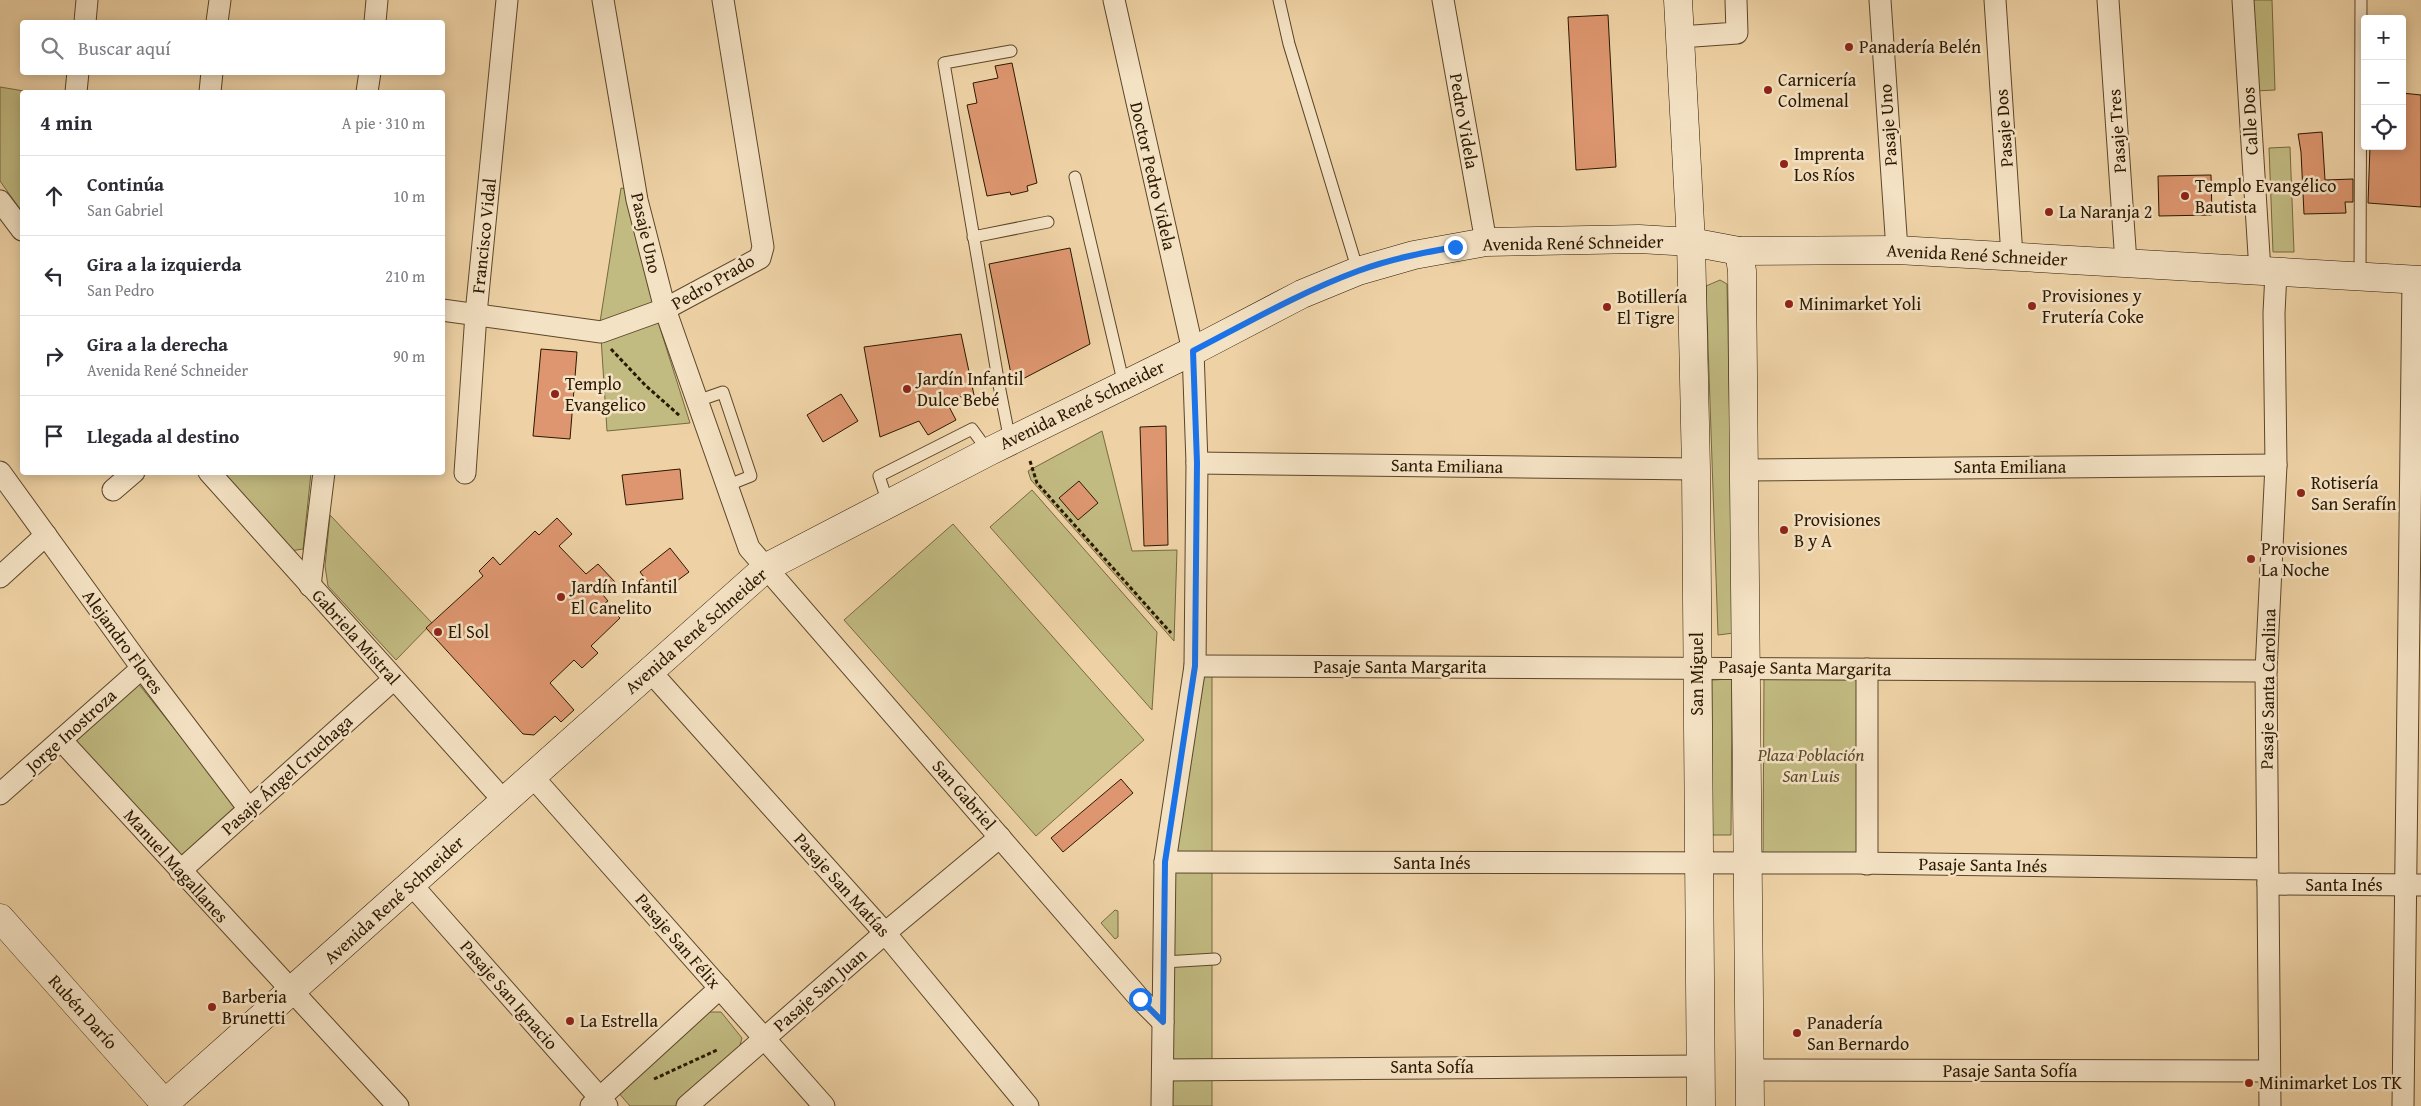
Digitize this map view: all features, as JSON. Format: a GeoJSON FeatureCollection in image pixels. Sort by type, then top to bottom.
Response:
{"type":"FeatureCollection","features":[{"type":"Feature","properties":{"kind":"main road","name":"San Miguel"},"geometry":{"type":"LineString","coordinates":[[1678,0],[1691,242],[1696,469],[1696,667],[1701,1106]]}},
{"type":"Feature","properties":{"kind":"main road","name":"Avenida René Schneider"},"geometry":{"type":"LineString","coordinates":[[164,1105],[767,566],[999,446],[1193,351],[1302,294],[1358,271],[1414,254],[1486,242],[1639,239],[1691,242],[1739,251],[1897,250],[2417,280]]}},
{"type":"Feature","properties":{"kind":"main road"},"geometry":{"type":"LineString","coordinates":[[1739,251],[1742,271],[1750,1106]]}},
{"type":"Feature","properties":{"kind":"main road","name":"Rubén Darío"},"geometry":{"type":"LineString","coordinates":[[0,918],[164,1105]]}},
{"type":"Feature","properties":{"kind":"street"},"geometry":{"type":"LineString","coordinates":[[84,20],[87,0]]}},
{"type":"Feature","properties":{"kind":"street"},"geometry":{"type":"LineString","coordinates":[[217,20],[220,0]]}},
{"type":"Feature","properties":{"kind":"street"},"geometry":{"type":"LineString","coordinates":[[375,20],[378,0]]}},
{"type":"Feature","properties":{"kind":"street","name":"Francisco Vidal"},"geometry":{"type":"LineString","coordinates":[[466,473],[476,314],[507,0]]}},
{"type":"Feature","properties":{"kind":"street","name":"Pasaje Uno"},"geometry":{"type":"LineString","coordinates":[[603,0],[637,200],[665,309],[749,548],[767,566]]}},
{"type":"Feature","properties":{"kind":"street","name":"Pedro Prado"},"geometry":{"type":"LineString","coordinates":[[445,310],[601,332],[665,309],[760,258],[763,247],[723,0]]}},
{"type":"Feature","properties":{"kind":"street","name":"Doctor Pedro Videla"},"geometry":{"type":"LineString","coordinates":[[1114,0],[1193,351],[1197,463],[1195,666],[1165,862],[1162,1070],[1158,1103]]}},
{"type":"Feature","properties":{"kind":"street","name":"Pedro Videla"},"geometry":{"type":"LineString","coordinates":[[1443,0],[1486,242]]}},
{"type":"Feature","properties":{"kind":"street"},"geometry":{"type":"LineString","coordinates":[[1680,37],[1738,33],[1736,0]]}},
{"type":"Feature","properties":{"kind":"street","name":"Pasaje Uno"},"geometry":{"type":"LineString","coordinates":[[1880,0],[1897,250]]}},
{"type":"Feature","properties":{"kind":"street","name":"Pasaje Dos"},"geometry":{"type":"LineString","coordinates":[[1996,0],[2012,256]]}},
{"type":"Feature","properties":{"kind":"street","name":"Pasaje Tres"},"geometry":{"type":"LineString","coordinates":[[2108,0],[2126,263]]}},
{"type":"Feature","properties":{"kind":"street","name":"Calle Dos"},"geometry":{"type":"LineString","coordinates":[[2243,0],[2268,272]]}},
{"type":"Feature","properties":{"kind":"street"},"geometry":{"type":"LineString","coordinates":[[76,90],[78,75]]}},
{"type":"Feature","properties":{"kind":"street"},"geometry":{"type":"LineString","coordinates":[[210,90],[212,75]]}},
{"type":"Feature","properties":{"kind":"street"},"geometry":{"type":"LineString","coordinates":[[367,90],[370,75]]}},
{"type":"Feature","properties":{"kind":"street"},"geometry":{"type":"LineString","coordinates":[[0,201],[20,227]]}},
{"type":"Feature","properties":{"kind":"street","name":"Pasaje Santa Carolina"},"geometry":{"type":"LineString","coordinates":[[2268,272],[2274,313],[2276,466],[2266,671],[2270,1106]]}},
{"type":"Feature","properties":{"kind":"street"},"geometry":{"type":"LineString","coordinates":[[2403,1106],[2413,885],[2417,280]]}},
{"type":"Feature","properties":{"kind":"street","name":"Santa Emiliana"},"geometry":{"type":"LineString","coordinates":[[1197,463],[1696,469]]}},
{"type":"Feature","properties":{"kind":"street","name":"Santa Emiliana"},"geometry":{"type":"LineString","coordinates":[[1744,470],[2276,466]]}},
{"type":"Feature","properties":{"kind":"street","name":"Alejandro Flores"},"geometry":{"type":"LineString","coordinates":[[0,472],[142,668],[249,809]]}},
{"type":"Feature","properties":{"kind":"street"},"geometry":{"type":"LineString","coordinates":[[113,490],[130,475]]}},
{"type":"Feature","properties":{"kind":"street","name":"Gabriela Mistral"},"geometry":{"type":"LineString","coordinates":[[212,475],[504,801]]}},
{"type":"Feature","properties":{"kind":"street"},"geometry":{"type":"LineString","coordinates":[[310,586],[324,475]]}},
{"type":"Feature","properties":{"kind":"street"},"geometry":{"type":"LineString","coordinates":[[0,577],[46,535]]}},
{"type":"Feature","properties":{"kind":"street","name":"San Gabriel"},"geometry":{"type":"LineString","coordinates":[[767,566],[1140,999],[1163,1022]]}},
{"type":"Feature","properties":{"kind":"street","name":"Pasaje Santa Margarita"},"geometry":{"type":"LineString","coordinates":[[1195,666],[2266,671]]}},
{"type":"Feature","properties":{"kind":"street","name":"Jorge Inostroza"},"geometry":{"type":"LineString","coordinates":[[0,794],[142,668]]}},
{"type":"Feature","properties":{"kind":"street"},"geometry":{"type":"LineString","coordinates":[[1867,864],[1868,669]]}},
{"type":"Feature","properties":{"kind":"street","name":"Pasaje San Matías"},"geometry":{"type":"LineString","coordinates":[[649,670],[885,933],[1028,1106]]}},
{"type":"Feature","properties":{"kind":"street","name":"Pasaje Ángel Cruchaga"},"geometry":{"type":"LineString","coordinates":[[180,872],[394,679]]}},
{"type":"Feature","properties":{"kind":"street","name":"Manuel Magallanes"},"geometry":{"type":"LineString","coordinates":[[62,740],[180,872],[398,1106]]}},
{"type":"Feature","properties":{"kind":"street","name":"Pasaje San Félix"},"geometry":{"type":"LineString","coordinates":[[532,776],[824,1106]]}},
{"type":"Feature","properties":{"kind":"street","name":"Pasaje San Juan"},"geometry":{"type":"LineString","coordinates":[[687,1106],[885,933],[1000,837]]}},
{"type":"Feature","properties":{"kind":"street","name":"Santa Inés"},"geometry":{"type":"LineString","coordinates":[[1165,862],[1698,864]]}},
{"type":"Feature","properties":{"kind":"street","name":"Pasaje Santa Inés"},"geometry":{"type":"LineString","coordinates":[[1698,864],[1867,864],[2268,877]]}},
{"type":"Feature","properties":{"kind":"street","name":"Santa Inés"},"geometry":{"type":"LineString","coordinates":[[2268,877],[2413,885]]}},
{"type":"Feature","properties":{"kind":"street","name":"Pasaje San Ignacio"},"geometry":{"type":"LineString","coordinates":[[411,884],[599,1103]]}},
{"type":"Feature","properties":{"kind":"street"},"geometry":{"type":"LineString","coordinates":[[599,1103],[720,988]]}},
{"type":"Feature","properties":{"kind":"street","name":"Santa Sofía"},"geometry":{"type":"LineString","coordinates":[[1162,1070],[1701,1066]]}},
{"type":"Feature","properties":{"kind":"street","name":"Pasaje Santa Sofía"},"geometry":{"type":"LineString","coordinates":[[1750,1070],[2269,1071]]}},
{"type":"Feature","properties":{"kind":"lane"},"geometry":{"type":"LineString","coordinates":[[1279,0],[1294,61],[1358,271]]}},
{"type":"Feature","properties":{"kind":"lane"},"geometry":{"type":"LineString","coordinates":[[2360,277],[2361,1]]}},
{"type":"Feature","properties":{"kind":"lane"},"geometry":{"type":"LineString","coordinates":[[999,446],[973,237],[944,63],[1011,51]]}},
{"type":"Feature","properties":{"kind":"lane"},"geometry":{"type":"LineString","coordinates":[[1075,177],[1124,385]]}},
{"type":"Feature","properties":{"kind":"lane"},"geometry":{"type":"LineString","coordinates":[[973,237],[1048,222]]}},
{"type":"Feature","properties":{"kind":"lane"},"geometry":{"type":"LineString","coordinates":[[697,401],[723,392],[751,476],[726,486]]}},
{"type":"Feature","properties":{"kind":"lane"},"geometry":{"type":"LineString","coordinates":[[1164,962],[1215,959]]}},
{"type":"Feature","properties":{"kind":"path"},"geometry":{"type":"LineString","coordinates":[[601,332],[607,345],[645,385],[675,413],[709,436]]}},
{"type":"Feature","properties":{"kind":"path"},"geometry":{"type":"LineString","coordinates":[[1030,460],[1036,483],[1171,633]]}},
{"type":"Feature","properties":{"kind":"path"},"geometry":{"type":"LineString","coordinates":[[647,1082],[725,1046]]}},
{"type":"Feature","properties":{"kind":"green space"},"geometry":{"type":"Polygon","coordinates":[[[2251,0],[2272,0],[2275,90],[2255,91],[2251,0]]]}},
{"type":"Feature","properties":{"kind":"green space"},"geometry":{"type":"Polygon","coordinates":[[[0,87],[20,90],[20,209],[0,181],[0,87]]]}},
{"type":"Feature","properties":{"kind":"green space"},"geometry":{"type":"Polygon","coordinates":[[[2290,147],[2294,252],[2273,252],[2269,148],[2290,147]]]}},
{"type":"Feature","properties":{"kind":"green space"},"geometry":{"type":"Polygon","coordinates":[[[621,188],[626,189],[660,328],[690,423],[607,431],[600,322],[621,188]]]}},
{"type":"Feature","properties":{"kind":"green space"},"geometry":{"type":"Polygon","coordinates":[[[1720,280],[1727,284],[1734,633],[1718,635],[1706,286],[1720,280]]]}},
{"type":"Feature","properties":{"kind":"green space"},"geometry":{"type":"Polygon","coordinates":[[[1102,431],[1132,551],[1177,550],[1174,641],[1031,480],[1028,471],[1102,431]]]}},
{"type":"Feature","properties":{"kind":"green space"},"geometry":{"type":"Polygon","coordinates":[[[223,475],[311,475],[303,549],[290,551],[223,475]]]}},
{"type":"Feature","properties":{"kind":"green space"},"geometry":{"type":"Polygon","coordinates":[[[1032,490],[1157,632],[1152,710],[990,527],[1032,490]]]}},
{"type":"Feature","properties":{"kind":"green space"},"geometry":{"type":"Polygon","coordinates":[[[330,515],[432,623],[396,660],[328,586],[325,566],[330,515]]]}},
{"type":"Feature","properties":{"kind":"green space"},"geometry":{"type":"Polygon","coordinates":[[[953,524],[1144,740],[1036,836],[844,620],[953,524]]]}},
{"type":"Feature","properties":{"kind":"green space"},"geometry":{"type":"Polygon","coordinates":[[[1212,672],[1212,1106],[1170,1106],[1170,1033],[1176,831],[1204,673],[1212,672]]]}},
{"type":"Feature","properties":{"kind":"green space","name":"Plaza Población San Luis"},"geometry":{"type":"Polygon","coordinates":[[[1860,675],[1857,858],[1763,860],[1764,676],[1860,675]]]}},
{"type":"Feature","properties":{"kind":"green space"},"geometry":{"type":"Polygon","coordinates":[[[1732,679],[1731,835],[1712,835],[1712,680],[1732,679]]]}},
{"type":"Feature","properties":{"kind":"green space"},"geometry":{"type":"Polygon","coordinates":[[[137,682],[237,807],[179,859],[71,741],[137,682]]]}},
{"type":"Feature","properties":{"kind":"green space"},"geometry":{"type":"Polygon","coordinates":[[[1115,910],[1118,911],[1118,937],[1115,939],[1101,923],[1115,910]]]}},
{"type":"Feature","properties":{"kind":"green space"},"geometry":{"type":"Polygon","coordinates":[[[706,1012],[721,1012],[742,1038],[739,1049],[675,1106],[630,1106],[617,1091],[706,1012]]]}},
{"type":"Feature","properties":{"kind":"building"},"geometry":{"type":"Polygon","coordinates":[[[1608,15],[1616,167],[1576,170],[1568,17],[1608,15]]]}},
{"type":"Feature","properties":{"kind":"building"},"geometry":{"type":"Polygon","coordinates":[[[1012,63],[1037,183],[1027,186],[1028,191],[1011,195],[1010,192],[987,196],[967,105],[977,103],[973,83],[998,78],[995,66],[1012,63]]]}},
{"type":"Feature","properties":{"kind":"building"},"geometry":{"type":"Polygon","coordinates":[[[2406,93],[2421,95],[2421,207],[2368,203],[2370,150],[2406,150],[2406,93]]]}},
{"type":"Feature","properties":{"kind":"building"},"geometry":{"type":"Polygon","coordinates":[[[2322,132],[2325,180],[2353,179],[2353,202],[2345,202],[2346,213],[2304,214],[2301,152],[2298,134],[2322,132]]]}},
{"type":"Feature","properties":{"kind":"building","name":"Templo Evangélico Bautista"},"geometry":{"type":"Polygon","coordinates":[[[2211,175],[2212,215],[2159,216],[2158,176],[2211,175]]]}},
{"type":"Feature","properties":{"kind":"building"},"geometry":{"type":"Polygon","coordinates":[[[1070,248],[1090,344],[1013,384],[989,264],[1070,248]]]}},
{"type":"Feature","properties":{"kind":"building"},"geometry":{"type":"Polygon","coordinates":[[[961,334],[974,395],[945,399],[956,420],[928,435],[919,421],[880,437],[864,347],[961,334]]]}},
{"type":"Feature","properties":{"kind":"building","name":"Templo Evangelico"},"geometry":{"type":"Polygon","coordinates":[[[541,349],[577,352],[570,439],[533,436],[541,349]]]}},
{"type":"Feature","properties":{"kind":"building"},"geometry":{"type":"Polygon","coordinates":[[[841,394],[858,421],[823,442],[807,415],[841,394]]]}},
{"type":"Feature","properties":{"kind":"building"},"geometry":{"type":"Polygon","coordinates":[[[1166,426],[1168,545],[1144,546],[1140,427],[1166,426]]]}},
{"type":"Feature","properties":{"kind":"building"},"geometry":{"type":"Polygon","coordinates":[[[680,469],[683,499],[626,505],[622,475],[680,469]]]}},
{"type":"Feature","properties":{"kind":"building"},"geometry":{"type":"Polygon","coordinates":[[[1079,481],[1098,503],[1078,520],[1059,498],[1079,481]]]}},
{"type":"Feature","properties":{"kind":"building"},"geometry":{"type":"Polygon","coordinates":[[[557,518],[572,534],[559,546],[586,574],[598,564],[616,583],[603,595],[608,601],[605,603],[620,618],[591,646],[598,653],[582,668],[574,660],[550,683],[574,710],[561,722],[555,716],[534,735],[523,734],[426,628],[483,576],[479,571],[493,557],[500,565],[535,531],[539,535],[557,518]]]}},
{"type":"Feature","properties":{"kind":"building"},"geometry":{"type":"Polygon","coordinates":[[[670,548],[689,572],[658,595],[640,572],[670,548]]]}},
{"type":"Feature","properties":{"kind":"building"},"geometry":{"type":"Polygon","coordinates":[[[1121,779],[1133,793],[1063,852],[1051,838],[1121,779]]]}},
{"type":"Feature","properties":{"kind":"place","name":"Panadería Belén"},"geometry":{"type":"Point","coordinates":[1849,47]}},
{"type":"Feature","properties":{"kind":"place","name":"Carnicería Colmenal"},"geometry":{"type":"Point","coordinates":[1768,90]}},
{"type":"Feature","properties":{"kind":"place","name":"Imprenta Los Ríos"},"geometry":{"type":"Point","coordinates":[1784,164]}},
{"type":"Feature","properties":{"kind":"place","name":"Templo Evangélico Bautista"},"geometry":{"type":"Point","coordinates":[2185,196]}},
{"type":"Feature","properties":{"kind":"place","name":"La Naranja 2"},"geometry":{"type":"Point","coordinates":[2049,212]}},
{"type":"Feature","properties":{"kind":"place","name":"Minimarket Yoli"},"geometry":{"type":"Point","coordinates":[1789,304]}},
{"type":"Feature","properties":{"kind":"place","name":"Provisiones y Frutería Coke"},"geometry":{"type":"Point","coordinates":[2032,306]}},
{"type":"Feature","properties":{"kind":"place","name":"Botillería El Tigre"},"geometry":{"type":"Point","coordinates":[1607,307]}},
{"type":"Feature","properties":{"kind":"place","name":"Jardín Infantil Dulce Bebé"},"geometry":{"type":"Point","coordinates":[907,389]}},
{"type":"Feature","properties":{"kind":"place","name":"Templo Evangelico"},"geometry":{"type":"Point","coordinates":[555,394]}},
{"type":"Feature","properties":{"kind":"place","name":"Rotisería San Serafín"},"geometry":{"type":"Point","coordinates":[2301,493]}},
{"type":"Feature","properties":{"kind":"place","name":"Provisiones B y A"},"geometry":{"type":"Point","coordinates":[1784,530]}},
{"type":"Feature","properties":{"kind":"place","name":"Provisiones La Noche"},"geometry":{"type":"Point","coordinates":[2251,559]}},
{"type":"Feature","properties":{"kind":"place","name":"Jardín Infantil El Canelito"},"geometry":{"type":"Point","coordinates":[561,597]}},
{"type":"Feature","properties":{"kind":"place","name":"El Sol"},"geometry":{"type":"Point","coordinates":[438,632]}},
{"type":"Feature","properties":{"kind":"place","name":"Barberia Brunetti"},"geometry":{"type":"Point","coordinates":[212,1007]}},
{"type":"Feature","properties":{"kind":"place","name":"La Estrella"},"geometry":{"type":"Point","coordinates":[570,1021]}},
{"type":"Feature","properties":{"kind":"place","name":"Panadería San Bernardo"},"geometry":{"type":"Point","coordinates":[1797,1033]}},
{"type":"Feature","properties":{"kind":"place","name":"Minimarket Los TK"},"geometry":{"type":"Point","coordinates":[2249,1083]}},
{"type":"Feature","properties":{"kind":"route"},"geometry":{"type":"LineString","coordinates":[[1140,999],[1163,1022],[1165,862],[1195,666],[1197,463],[1193,351],[1302,294],[1358,271],[1414,254],[1455,247]]}}]}
